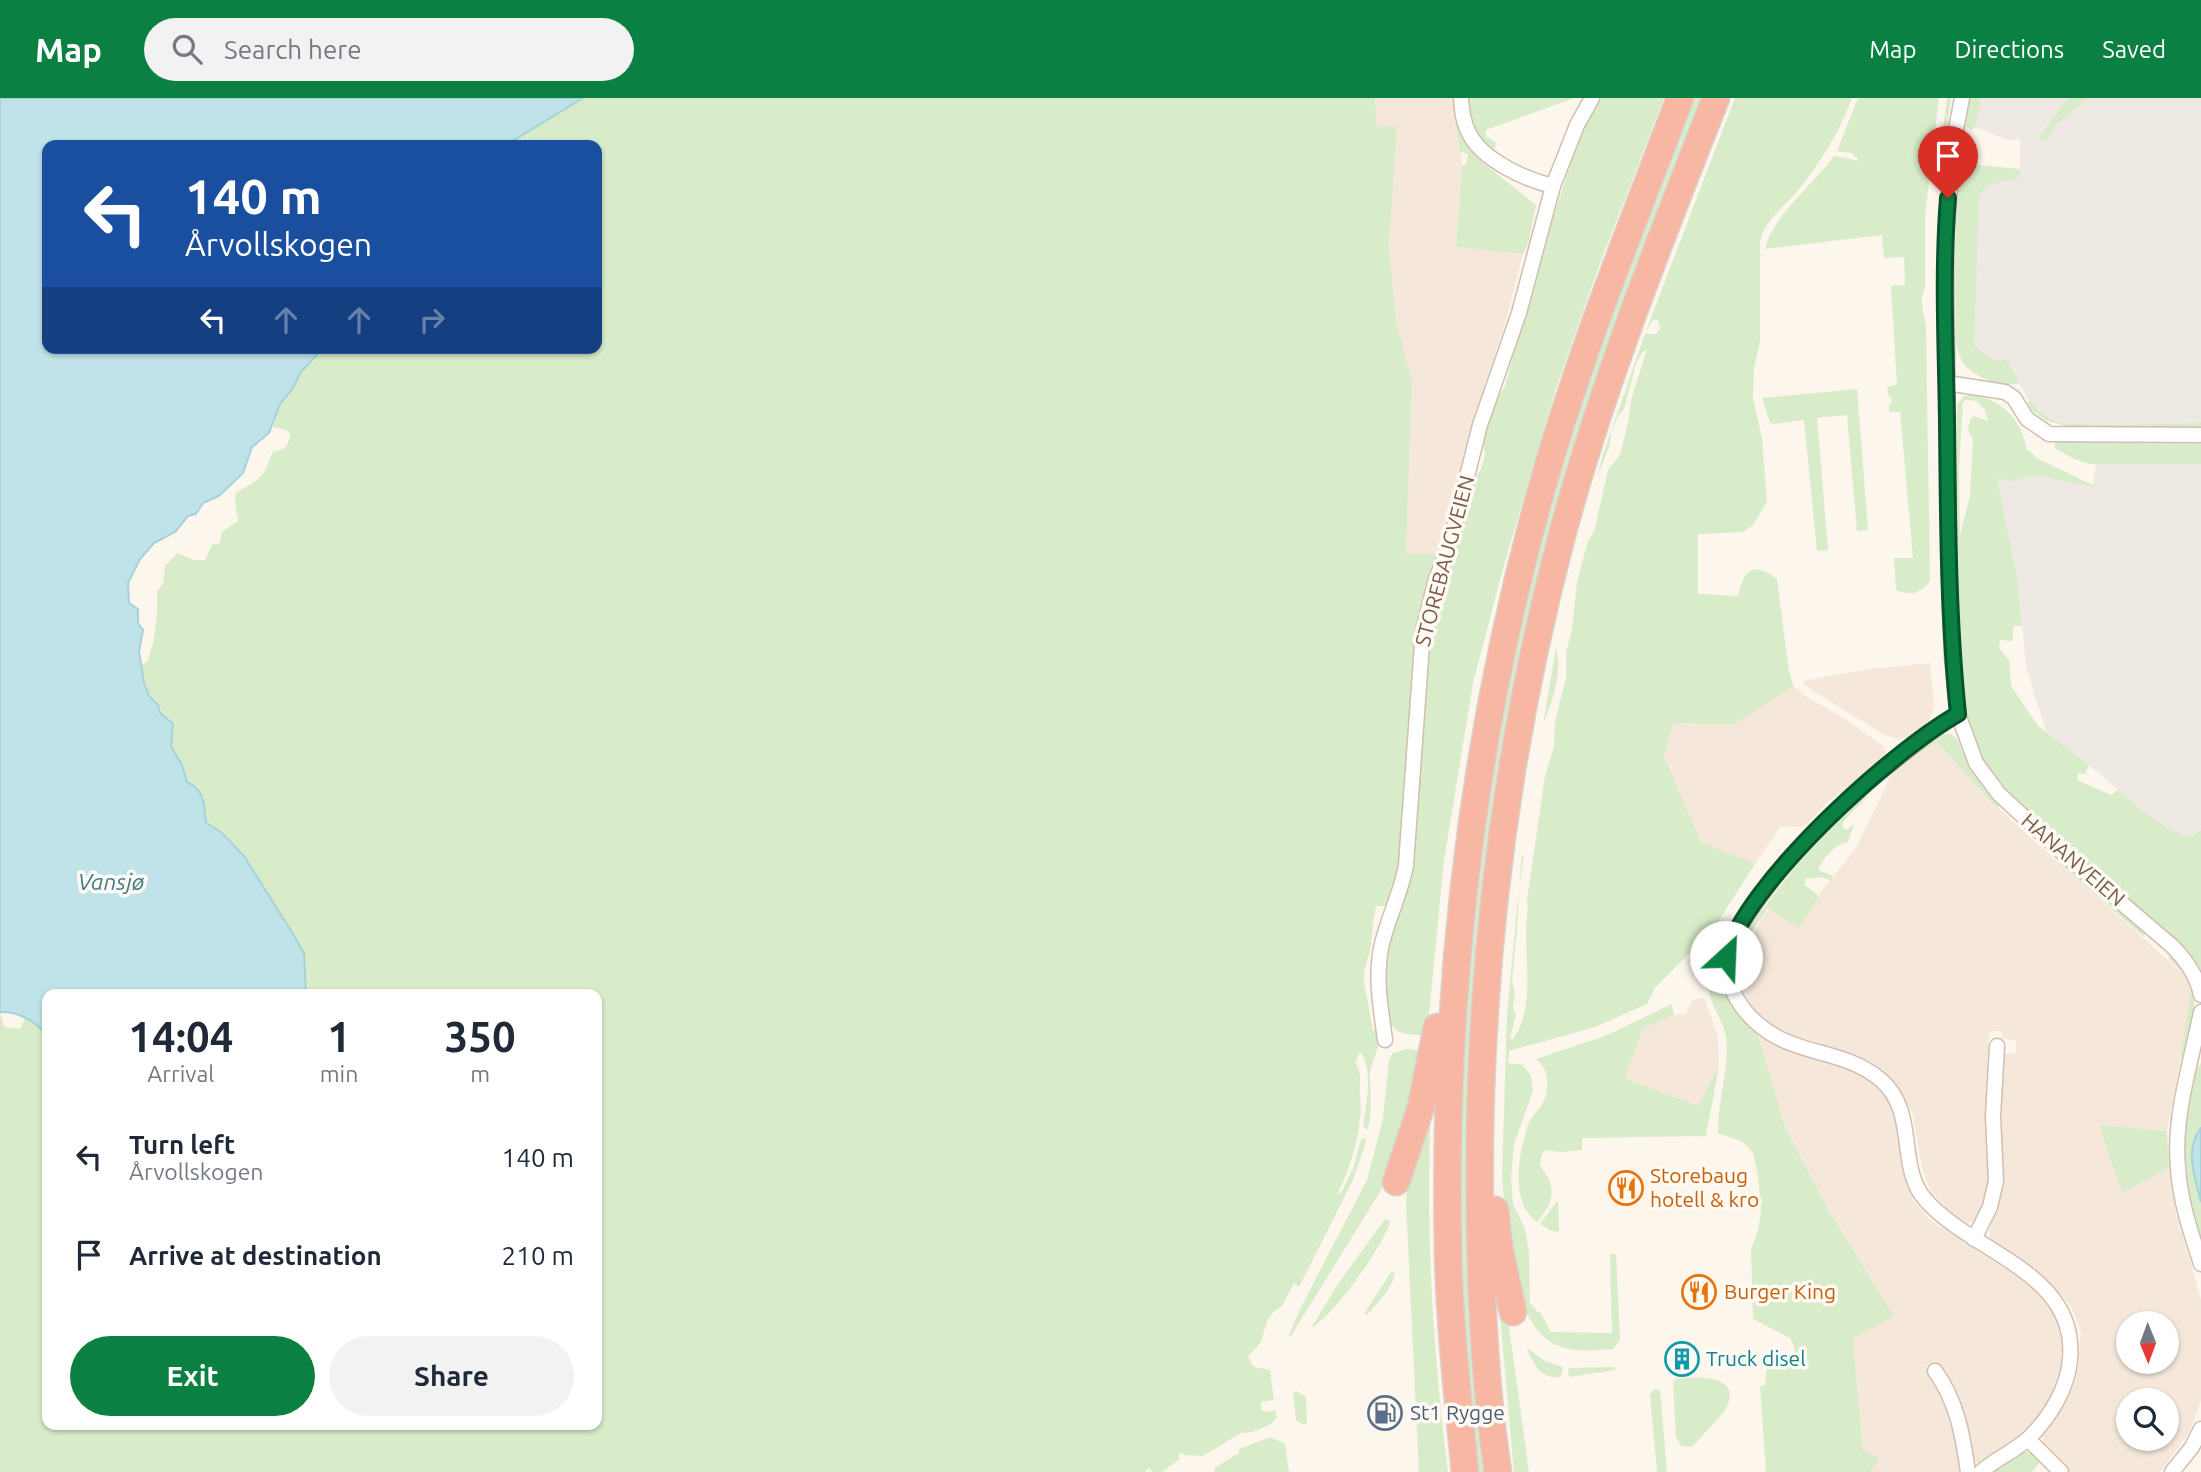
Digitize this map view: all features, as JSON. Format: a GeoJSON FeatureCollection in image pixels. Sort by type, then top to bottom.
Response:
{"type":"FeatureCollection","features":[{"type":"Feature","properties":{"kind":"highway"},"geometry":{"type":"LineString","coordinates":[[1465,1472],[1448,1250],[1449,1079],[1458,935],[1466,861],[1487,725],[1500,659],[1541,492],[1594,327],[1680,98]]}},
{"type":"Feature","properties":{"kind":"highway"},"geometry":{"type":"LineString","coordinates":[[1497,1472],[1491,1429],[1481,1278],[1479,1164],[1481,1057],[1498,866],[1523,711],[1561,538],[1634,306],[1716,98]]}},
{"type":"Feature","properties":{"kind":"highway"},"geometry":{"type":"LineString","coordinates":[[1396,1182],[1429,1074],[1443,962],[1458,935]]}},
{"type":"Feature","properties":{"kind":"highway"},"geometry":{"type":"LineString","coordinates":[[1481,1057],[1493,1079],[1495,1213],[1499,1247],[1513,1312]]}},
{"type":"Feature","properties":{"kind":"street"},"geometry":{"type":"LineString","coordinates":[[1461,98],[1462,118],[1471,138],[1488,154],[1532,181],[1553,186]]}},
{"type":"Feature","properties":{"kind":"street","name":"STOREBAUGVEIEN"},"geometry":{"type":"LineString","coordinates":[[1385,1040],[1378,992],[1379,970],[1385,931],[1403,885],[1406,865],[1423,631],[1436,579],[1450,544],[1480,425],[1519,313],[1553,186],[1577,125],[1592,98]]}},
{"type":"Feature","properties":{"kind":"street","name":"HANANVEIEN"},"geometry":{"type":"LineString","coordinates":[[1962,98],[1953,145],[1947,217],[1949,585],[1958,714],[1982,775],[1999,794],[2179,953],[2199,982],[2201,995]]}},
{"type":"Feature","properties":{"kind":"street"},"geometry":{"type":"LineString","coordinates":[[1947,383],[2005,393],[2014,398],[2028,419],[2049,434],[2201,435]]}},
{"type":"Feature","properties":{"kind":"street"},"geometry":{"type":"LineString","coordinates":[[1958,714],[1886,766],[1813,833],[1755,902],[1729,942],[1726,965],[1731,989],[1758,1026],[1775,1038],[1799,1048],[1860,1066],[1885,1084],[1896,1098],[1903,1116],[1913,1174],[1922,1195],[1942,1217],[2018,1266],[2057,1302],[2066,1321],[2071,1353],[2069,1376],[2048,1413],[2028,1438],[1981,1472]]}},
{"type":"Feature","properties":{"kind":"street"},"geometry":{"type":"LineString","coordinates":[[2201,1012],[2182,1102],[2178,1136],[2180,1181],[2186,1216],[2201,1264]]}},
{"type":"Feature","properties":{"kind":"street"},"geometry":{"type":"LineString","coordinates":[[1974,1238],[1990,1207],[1996,1181],[1993,1116],[1997,1046]]}},
{"type":"Feature","properties":{"kind":"street"},"geometry":{"type":"LineString","coordinates":[[1935,1371],[1946,1386],[1953,1404],[1968,1472]]}},
{"type":"Feature","properties":{"kind":"street"},"geometry":{"type":"LineString","coordinates":[[2172,1472],[2192,1447],[2201,1429]]}},
{"type":"Feature","properties":{"kind":"street"},"geometry":{"type":"LineString","coordinates":[[2028,1438],[2062,1472]]}},
{"type":"Feature","properties":{"kind":"shaded area"},"geometry":{"type":"Polygon","coordinates":[[[1375,98],[1454,98],[1462,165],[1456,247],[1523,254],[1439,554],[1406,555],[1412,381],[1396,321],[1389,246],[1397,127],[1377,127],[1375,98]]]}},
{"type":"Feature","properties":{"kind":"shaded area"},"geometry":{"type":"Polygon","coordinates":[[[1982,98],[2201,98],[2201,423],[2058,423],[2032,406],[2006,360],[1994,360],[1968,348],[1977,197],[1988,186],[2020,177],[2020,139],[2007,140],[1975,127],[1982,98]]]}},
{"type":"Feature","properties":{"kind":"shaded area"},"geometry":{"type":"Polygon","coordinates":[[[2096,464],[2201,464],[2201,830],[2191,837],[2177,833],[2143,813],[2099,773],[2046,732],[2026,666],[2018,583],[1997,477],[2028,473],[2092,487],[2096,464]]]}},
{"type":"Feature","properties":{"kind":"shaded area"},"geometry":{"type":"Polygon","coordinates":[[[1930,663],[1934,705],[1931,716],[1923,728],[1906,738],[1894,738],[1881,733],[1810,689],[1802,681],[1871,669],[1930,663]]]}},
{"type":"Feature","properties":{"kind":"shaded area"},"geometry":{"type":"Polygon","coordinates":[[[1794,686],[1884,747],[1886,754],[1880,762],[1828,802],[1805,826],[1780,827],[1755,864],[1701,842],[1664,756],[1674,723],[1733,725],[1794,686]]]}},
{"type":"Feature","properties":{"kind":"shaded area"},"geometry":{"type":"Polygon","coordinates":[[[1937,742],[1989,800],[2190,980],[2191,992],[2183,1048],[2167,1131],[2101,1125],[2122,1193],[2169,1168],[2173,1175],[2175,1210],[2201,1299],[2201,1400],[2190,1431],[2179,1446],[2179,1388],[2116,1388],[2116,1451],[2175,1451],[2160,1472],[2067,1472],[2042,1447],[2043,1434],[2062,1408],[2074,1385],[2081,1332],[2071,1306],[2056,1289],[2037,1272],[1991,1240],[1989,1231],[2001,1194],[2002,1157],[1999,1133],[2002,1059],[2006,1054],[2016,1053],[2016,1040],[2002,1039],[2002,1031],[1989,1031],[1986,1090],[1990,1185],[1979,1219],[1968,1223],[1955,1216],[1930,1190],[1922,1168],[1913,1115],[1899,1089],[1882,1070],[1866,1060],[1783,1033],[1767,1023],[1751,1006],[1736,976],[1738,957],[1769,908],[1799,927],[1823,889],[1856,848],[1893,771],[1937,742]]]}},
{"type":"Feature","properties":{"kind":"shaded area"},"geometry":{"type":"Polygon","coordinates":[[[1704,998],[1718,1036],[1719,1066],[1699,1106],[1625,1078],[1643,1029],[1674,1015],[1686,1014],[1693,999],[1704,998]]]}},
{"type":"Feature","properties":{"kind":"shaded area"},"geometry":{"type":"Polygon","coordinates":[[[1758,1035],[1858,1072],[1882,1089],[1896,1112],[1907,1178],[1914,1201],[1930,1220],[2026,1282],[2058,1314],[2064,1328],[2063,1365],[2057,1385],[2043,1410],[2022,1435],[1982,1463],[1978,1464],[1971,1459],[1941,1372],[1926,1365],[1941,1387],[1953,1418],[1964,1472],[1870,1472],[1879,1459],[1863,1450],[1853,1339],[1894,1316],[1829,1211],[1785,1127],[1758,1035]]]}},
{"type":"Feature","properties":{"kind":"green space"},"geometry":{"type":"Polygon","coordinates":[[[542,98],[1375,98],[1377,127],[1397,126],[1389,246],[1396,321],[1412,381],[1406,554],[1439,554],[1425,591],[1415,634],[1402,869],[1385,906],[1376,906],[1371,947],[1364,971],[1373,1030],[1379,1033],[1370,1075],[1368,1130],[1363,1126],[1368,1077],[1360,1052],[1355,1063],[1360,1078],[1358,1132],[1337,1194],[1341,1193],[1354,1166],[1363,1138],[1366,1139],[1365,1145],[1353,1180],[1299,1287],[1295,1283],[1282,1306],[1273,1312],[1267,1321],[1261,1342],[1248,1357],[1254,1367],[1270,1370],[1274,1400],[1261,1402],[1261,1410],[1275,1410],[1277,1418],[1269,1425],[1241,1433],[1203,1456],[1182,1453],[1178,1455],[1180,1459],[1162,1472],[1153,1472],[1149,1468],[1145,1472],[0,1472],[0,1012],[4,1027],[20,1029],[25,1019],[22,1010],[42,997],[42,1430],[602,1430],[602,989],[81,989],[206,823],[201,793],[198,787],[186,780],[182,765],[171,746],[173,731],[148,694],[140,665],[147,662],[153,644],[157,591],[163,584],[165,566],[177,553],[194,560],[205,560],[212,545],[220,543],[222,532],[238,521],[236,493],[258,479],[274,451],[286,447],[289,441],[291,434],[273,427],[280,404],[290,393],[300,373],[317,354],[602,354],[602,140],[469,140],[542,98]]]}},
{"type":"Feature","properties":{"kind":"green space"},"geometry":{"type":"Polygon","coordinates":[[[1469,98],[1574,98],[1486,130],[1486,136],[1495,142],[1496,147],[1491,150],[1474,127],[1469,98]]]}},
{"type":"Feature","properties":{"kind":"green space"},"geometry":{"type":"Polygon","coordinates":[[[1600,98],[1664,98],[1599,266],[1556,388],[1504,565],[1473,683],[1444,860],[1427,1036],[1406,1034],[1395,1029],[1387,1016],[1382,999],[1382,982],[1388,944],[1411,874],[1427,640],[1437,597],[1459,539],[1473,482],[1481,469],[1485,455],[1483,439],[1496,401],[1505,386],[1538,264],[1580,135],[1600,98]]]}},
{"type":"Feature","properties":{"kind":"green space"},"geometry":{"type":"Polygon","coordinates":[[[1693,98],[1702,98],[1650,233],[1496,796],[1485,1472],[1476,1472],[1461,1306],[1458,1183],[1466,985],[1489,788],[1527,594],[1566,447],[1617,296],[1693,98]]]}},
{"type":"Feature","properties":{"kind":"green space"},"geometry":{"type":"Polygon","coordinates":[[[1735,98],[1852,98],[1822,157],[1799,189],[1771,219],[1760,241],[1760,341],[1754,369],[1753,398],[1762,438],[1767,502],[1753,525],[1744,532],[1698,534],[1698,594],[1738,596],[1746,574],[1755,570],[1761,570],[1777,579],[1789,672],[1794,686],[1733,725],[1674,723],[1664,756],[1701,842],[1755,864],[1714,928],[1655,988],[1647,1004],[1595,1027],[1509,1051],[1508,1063],[1523,1065],[1531,1076],[1533,1091],[1514,1144],[1511,1178],[1513,1204],[1525,1229],[1529,1253],[1530,1303],[1540,1312],[1551,1332],[1612,1333],[1610,1254],[1616,1254],[1620,1340],[1613,1349],[1583,1350],[1560,1346],[1540,1333],[1524,1308],[1504,1202],[1502,1175],[1507,1015],[1519,886],[1512,980],[1516,1015],[1510,1038],[1512,1040],[1519,1029],[1526,1003],[1527,900],[1545,776],[1554,747],[1555,722],[1566,678],[1566,652],[1572,629],[1577,582],[1588,541],[1594,532],[1608,470],[1620,455],[1631,400],[1647,349],[1636,364],[1624,409],[1611,433],[1610,445],[1598,475],[1602,457],[1645,334],[1656,334],[1660,329],[1658,320],[1653,320],[1646,331],[1735,98]]]}},
{"type":"Feature","properties":{"kind":"green space"},"geometry":{"type":"Polygon","coordinates":[[[1858,98],[1939,98],[1925,216],[1925,288],[1922,298],[1926,329],[1930,581],[1923,589],[1911,593],[1896,590],[1894,558],[1913,558],[1900,412],[1889,412],[1889,404],[1892,403],[1887,387],[1897,385],[1891,286],[1905,285],[1904,257],[1884,258],[1882,235],[1765,249],[1776,224],[1834,156],[1860,161],[1851,153],[1837,151],[1858,98]]]}},
{"type":"Feature","properties":{"kind":"green space"},"geometry":{"type":"Polygon","coordinates":[[[1947,98],[1951,98],[1941,169],[1937,176],[1947,98]]]}},
{"type":"Feature","properties":{"kind":"green space"},"geometry":{"type":"Polygon","coordinates":[[[1970,98],[1982,98],[1972,130],[1965,126],[1970,98]]]}},
{"type":"Feature","properties":{"kind":"green space"},"geometry":{"type":"Polygon","coordinates":[[[2068,98],[2088,98],[2056,125],[2046,140],[2038,139],[2068,98]]]}},
{"type":"Feature","properties":{"kind":"green space"},"geometry":{"type":"Polygon","coordinates":[[[1456,123],[1471,150],[1484,164],[1536,205],[1528,244],[1523,254],[1456,247],[1462,165],[1466,165],[1468,154],[1460,152],[1456,123]]]}},
{"type":"Feature","properties":{"kind":"green space"},"geometry":{"type":"Polygon","coordinates":[[[1968,164],[2020,169],[2020,177],[1988,186],[1979,195],[1974,346],[1994,360],[2006,360],[2020,383],[2004,384],[1973,372],[1962,361],[1956,344],[1955,245],[1959,170],[1968,164]]]}},
{"type":"Feature","properties":{"kind":"green space"},"geometry":{"type":"Polygon","coordinates":[[[1857,389],[1868,530],[1857,531],[1847,415],[1817,418],[1828,550],[1817,551],[1804,420],[1770,423],[1762,398],[1857,389]]]}},
{"type":"Feature","properties":{"kind":"green space"},"geometry":{"type":"Polygon","coordinates":[[[1964,396],[1983,398],[2002,407],[2016,421],[2027,451],[2036,458],[2093,485],[2034,475],[2013,481],[1997,478],[2018,583],[2022,626],[2014,626],[2012,641],[2000,640],[1999,648],[2009,660],[2011,686],[2038,726],[2089,765],[2085,774],[2078,773],[2077,780],[2111,795],[2118,790],[2152,818],[2171,829],[2191,837],[2201,830],[2201,970],[2190,953],[2005,791],[1971,735],[1962,688],[1957,569],[1957,404],[1964,396]],[[1977,401],[1963,402],[1959,470],[1960,535],[1970,496],[1973,440],[1968,430],[1970,420],[1974,416],[1988,421],[1985,410],[1977,401]]]}},
{"type":"Feature","properties":{"kind":"green space"},"geometry":{"type":"Polygon","coordinates":[[[2029,400],[2039,411],[2058,423],[2201,423],[2201,427],[2070,427],[2047,421],[2031,410],[2029,400]]]}},
{"type":"Feature","properties":{"kind":"green space"},"geometry":{"type":"Polygon","coordinates":[[[2055,442],[2201,444],[2201,464],[2089,464],[2055,448],[2055,442]]]}},
{"type":"Feature","properties":{"kind":"green space"},"geometry":{"type":"Polygon","coordinates":[[[1556,648],[1557,676],[1543,724],[1556,648]]]}},
{"type":"Feature","properties":{"kind":"green space"},"geometry":{"type":"Polygon","coordinates":[[[1944,734],[1951,734],[1957,739],[1972,772],[2000,806],[1997,808],[1989,800],[1937,742],[1907,761],[1944,734]]]}},
{"type":"Feature","properties":{"kind":"green space"},"geometry":{"type":"Polygon","coordinates":[[[1868,790],[1870,792],[1867,797],[1842,825],[1846,830],[1854,824],[1848,842],[1830,852],[1818,870],[1833,876],[1831,880],[1820,877],[1805,879],[1805,885],[1819,896],[1799,928],[1768,908],[1741,953],[1737,973],[1739,983],[1734,984],[1730,968],[1731,956],[1745,933],[1804,855],[1868,790]]]}},
{"type":"Feature","properties":{"kind":"green space"},"geometry":{"type":"Polygon","coordinates":[[[1522,854],[1524,857],[1519,886],[1522,854]]]}},
{"type":"Feature","properties":{"kind":"green space"},"geometry":{"type":"Polygon","coordinates":[[[2062,860],[2145,933],[2143,936],[2059,863],[2062,860]]]}},
{"type":"Feature","properties":{"kind":"green space"},"geometry":{"type":"Polygon","coordinates":[[[2173,956],[2187,973],[2191,982],[2194,992],[2190,1034],[2180,1060],[2191,992],[2190,980],[2168,958],[2173,956]]]}},
{"type":"Feature","properties":{"kind":"green space"},"geometry":{"type":"Polygon","coordinates":[[[1716,983],[1721,985],[1758,1035],[1785,1127],[1829,1211],[1894,1316],[1853,1339],[1863,1450],[1879,1459],[1870,1472],[1766,1472],[1760,1386],[1765,1385],[1767,1361],[1791,1355],[1795,1348],[1790,1338],[1753,1319],[1751,1249],[1758,1231],[1761,1211],[1758,1176],[1753,1153],[1743,1142],[1718,1133],[1727,1050],[1725,1031],[1709,992],[1709,986],[1716,983]]]}},
{"type":"Feature","properties":{"kind":"green space"},"geometry":{"type":"Polygon","coordinates":[[[1672,1004],[1674,1015],[1643,1029],[1625,1078],[1698,1106],[1719,1066],[1706,1136],[1582,1138],[1582,1150],[1546,1150],[1542,1154],[1540,1166],[1550,1181],[1552,1194],[1547,1208],[1537,1222],[1528,1214],[1519,1190],[1520,1163],[1528,1125],[1543,1103],[1547,1091],[1546,1073],[1536,1059],[1605,1036],[1672,1004]]]}},
{"type":"Feature","properties":{"kind":"green space"},"geometry":{"type":"Polygon","coordinates":[[[1408,1049],[1425,1051],[1390,1170],[1381,1190],[1291,1336],[1289,1335],[1301,1307],[1367,1180],[1383,1119],[1389,1060],[1393,1053],[1408,1049]]]}},
{"type":"Feature","properties":{"kind":"green space"},"geometry":{"type":"Polygon","coordinates":[[[2201,1063],[2201,1151],[2192,1156],[2201,1202],[2201,1240],[2188,1189],[2184,1149],[2196,1070],[2201,1063]]]}},
{"type":"Feature","properties":{"kind":"green space"},"geometry":{"type":"Polygon","coordinates":[[[1431,1106],[1429,1197],[1432,1289],[1448,1472],[1419,1472],[1406,1204],[1407,1184],[1431,1106]]]}},
{"type":"Feature","properties":{"kind":"green space"},"geometry":{"type":"Polygon","coordinates":[[[2101,1125],[2167,1131],[2169,1168],[2122,1193],[2101,1125]]]}},
{"type":"Feature","properties":{"kind":"green space"},"geometry":{"type":"Polygon","coordinates":[[[1558,1200],[1559,1232],[1540,1224],[1558,1200]]]}},
{"type":"Feature","properties":{"kind":"green space"},"geometry":{"type":"Polygon","coordinates":[[[1385,1219],[1390,1221],[1386,1232],[1368,1262],[1332,1310],[1311,1328],[1338,1284],[1385,1219]]]}},
{"type":"Feature","properties":{"kind":"green space"},"geometry":{"type":"Polygon","coordinates":[[[1391,1272],[1395,1273],[1388,1290],[1367,1315],[1364,1314],[1391,1272]]]}},
{"type":"Feature","properties":{"kind":"green space"},"geometry":{"type":"Polygon","coordinates":[[[1499,1305],[1508,1320],[1529,1472],[1514,1472],[1499,1305]]]}},
{"type":"Feature","properties":{"kind":"green space"},"geometry":{"type":"Polygon","coordinates":[[[1527,1348],[1545,1361],[1563,1367],[1561,1377],[1543,1374],[1527,1348]]]}},
{"type":"Feature","properties":{"kind":"green space"},"geometry":{"type":"Polygon","coordinates":[[[1615,1367],[1615,1370],[1569,1377],[1568,1368],[1615,1367]]]}},
{"type":"Feature","properties":{"kind":"green space"},"geometry":{"type":"Polygon","coordinates":[[[1675,1379],[1712,1379],[1726,1386],[1730,1392],[1723,1413],[1692,1447],[1681,1446],[1676,1437],[1673,1383],[1675,1379]]]}},
{"type":"Feature","properties":{"kind":"green space"},"geometry":{"type":"Polygon","coordinates":[[[1654,1389],[1660,1390],[1667,1472],[1657,1472],[1650,1394],[1654,1389]]]}},
{"type":"Feature","properties":{"kind":"green space"},"geometry":{"type":"Polygon","coordinates":[[[1296,1391],[1306,1397],[1307,1424],[1303,1425],[1296,1420],[1293,1393],[1296,1391]]]}},
{"type":"Feature","properties":{"kind":"green space"},"geometry":{"type":"Polygon","coordinates":[[[1271,1437],[1285,1444],[1289,1472],[1215,1472],[1214,1468],[1239,1453],[1239,1449],[1271,1437]]]}},
{"type":"Feature","properties":{"kind":"green space"},"geometry":{"type":"Polygon","coordinates":[[[2020,1452],[2029,1452],[2040,1462],[2032,1472],[1989,1472],[2020,1452]]]}},
{"type":"Feature","properties":{"kind":"water","name":"Vansjø"},"geometry":{"type":"Polygon","coordinates":[[[0,98],[583,98],[514,140],[42,140],[42,354],[317,354],[300,373],[293,388],[280,404],[269,433],[252,447],[243,473],[219,496],[203,503],[196,514],[188,516],[175,532],[154,543],[140,559],[128,583],[129,603],[138,609],[138,623],[143,630],[139,651],[149,696],[158,705],[160,713],[173,724],[171,746],[182,765],[187,782],[200,794],[206,823],[221,832],[244,856],[304,953],[306,989],[42,989],[42,1030],[26,1018],[0,1012],[0,98]]]}},
{"type":"Feature","properties":{"kind":"water"},"geometry":{"type":"Polygon","coordinates":[[[2201,1128],[2201,1202],[2192,1154],[2196,1136],[2201,1128]]]}},
{"type":"Feature","properties":{"kind":"place","name":"Storebaug hotell & kro"},"geometry":{"type":"Point","coordinates":[1626,1188]}},
{"type":"Feature","properties":{"kind":"place","name":"Burger King"},"geometry":{"type":"Point","coordinates":[1699,1292]}},
{"type":"Feature","properties":{"kind":"place","name":"Truck disel"},"geometry":{"type":"Point","coordinates":[1682,1359]}},
{"type":"Feature","properties":{"kind":"place","name":"St1 Rygge"},"geometry":{"type":"Point","coordinates":[1385,1413]}},
{"type":"Feature","properties":{"kind":"route"},"geometry":{"type":"LineString","coordinates":[[1726,957],[1729,942],[1755,902],[1822,824],[1886,766],[1958,714],[1952,657],[1949,573],[1946,265],[1948,198]]}}]}
